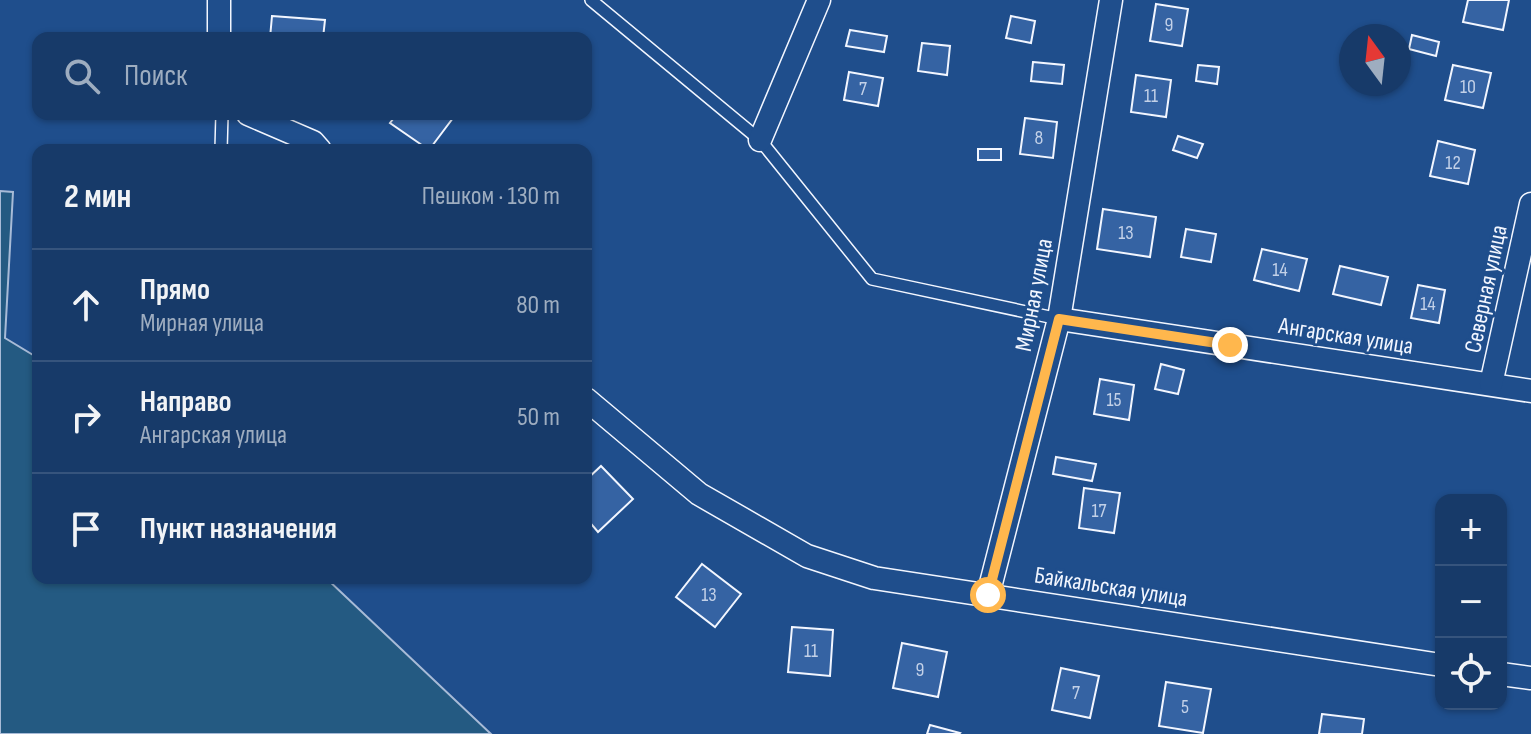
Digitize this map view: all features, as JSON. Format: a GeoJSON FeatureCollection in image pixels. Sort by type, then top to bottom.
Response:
{"type":"FeatureCollection","features":[{"type":"Feature","properties":{"kind":"street"},"geometry":{"type":"LineString","coordinates":[[219,0],[219,32]]}},
{"type":"Feature","properties":{"kind":"street"},"geometry":{"type":"LineString","coordinates":[[760,140],[819,0]]}},
{"type":"Feature","properties":{"kind":"street","name":"Мирная улица"},"geometry":{"type":"LineString","coordinates":[[988,595],[1059,319],[1111,0]]}},
{"type":"Feature","properties":{"kind":"street"},"geometry":{"type":"LineString","coordinates":[[262,120],[315,144]]}},
{"type":"Feature","properties":{"kind":"street","name":"Северная улица"},"geometry":{"type":"LineString","coordinates":[[1491,384],[1531,204]]}},
{"type":"Feature","properties":{"kind":"street","name":"Ангарская улица"},"geometry":{"type":"LineString","coordinates":[[1059,319],[1531,391]]}},
{"type":"Feature","properties":{"kind":"street","name":"Байкальская улица"},"geometry":{"type":"LineString","coordinates":[[592,404],[699,494],[807,556],[874,578],[1435,664]]}},
{"type":"Feature","properties":{"kind":"street"},"geometry":{"type":"LineString","coordinates":[[1507,675],[1531,678]]}},
{"type":"Feature","properties":{"kind":"lane"},"geometry":{"type":"LineString","coordinates":[[591,0],[760,140],[872,279],[1059,319]]}},
{"type":"Feature","properties":{"kind":"lane"},"geometry":{"type":"LineString","coordinates":[[221,144],[222,120]]}},
{"type":"Feature","properties":{"kind":"shaded area"},"geometry":{"type":"Polygon","coordinates":[[[0,191],[13,192],[5,338],[32,354],[32,584],[332,584],[491,734],[0,734],[0,191]]]}},
{"type":"Feature","properties":{"kind":"building"},"geometry":{"type":"Polygon","coordinates":[[[1468,0],[1509,0],[1503,30],[1463,22],[1468,0]]]}},
{"type":"Feature","properties":{"kind":"building"},"geometry":{"type":"Polygon","coordinates":[[[1156,4],[1188,9],[1182,46],[1150,41],[1156,4]]]}},
{"type":"Feature","properties":{"kind":"building"},"geometry":{"type":"Polygon","coordinates":[[[272,16],[325,20],[324,32],[271,32],[272,16]]]}},
{"type":"Feature","properties":{"kind":"building"},"geometry":{"type":"Polygon","coordinates":[[[1011,16],[1035,21],[1031,43],[1006,38],[1011,16]]]}},
{"type":"Feature","properties":{"kind":"building"},"geometry":{"type":"Polygon","coordinates":[[[850,30],[887,36],[884,52],[846,46],[850,30]]]}},
{"type":"Feature","properties":{"kind":"building"},"geometry":{"type":"Polygon","coordinates":[[[1412,35],[1439,42],[1436,56],[1411,50],[1412,35]]]}},
{"type":"Feature","properties":{"kind":"building"},"geometry":{"type":"Polygon","coordinates":[[[922,43],[950,46],[947,75],[918,71],[922,43]]]}},
{"type":"Feature","properties":{"kind":"building"},"geometry":{"type":"Polygon","coordinates":[[[1033,62],[1064,65],[1062,84],[1031,81],[1033,62]]]}},
{"type":"Feature","properties":{"kind":"building"},"geometry":{"type":"Polygon","coordinates":[[[1198,65],[1219,67],[1217,84],[1196,81],[1198,65]]]}},
{"type":"Feature","properties":{"kind":"building"},"geometry":{"type":"Polygon","coordinates":[[[1453,65],[1491,73],[1483,108],[1445,100],[1453,65]]]}},
{"type":"Feature","properties":{"kind":"building"},"geometry":{"type":"Polygon","coordinates":[[[849,72],[883,78],[878,106],[844,100],[849,72]]]}},
{"type":"Feature","properties":{"kind":"building"},"geometry":{"type":"Polygon","coordinates":[[[1136,75],[1171,80],[1166,117],[1131,112],[1136,75]]]}},
{"type":"Feature","properties":{"kind":"building"},"geometry":{"type":"Polygon","coordinates":[[[1025,118],[1057,122],[1053,158],[1020,154],[1025,118]]]}},
{"type":"Feature","properties":{"kind":"building"},"geometry":{"type":"Polygon","coordinates":[[[392,120],[452,120],[434,144],[420,144],[390,123],[392,120]]]}},
{"type":"Feature","properties":{"kind":"building"},"geometry":{"type":"Polygon","coordinates":[[[1178,136],[1203,144],[1197,158],[1173,150],[1178,136]]]}},
{"type":"Feature","properties":{"kind":"building"},"geometry":{"type":"Polygon","coordinates":[[[1438,141],[1475,150],[1468,184],[1430,176],[1438,141]]]}},
{"type":"Feature","properties":{"kind":"building"},"geometry":{"type":"Polygon","coordinates":[[[978,149],[1001,149],[1001,160],[978,160],[978,149]]]}},
{"type":"Feature","properties":{"kind":"building"},"geometry":{"type":"Polygon","coordinates":[[[1103,209],[1156,217],[1150,257],[1097,249],[1103,209]]]}},
{"type":"Feature","properties":{"kind":"building"},"geometry":{"type":"Polygon","coordinates":[[[1186,229],[1216,234],[1211,262],[1181,257],[1186,229]]]}},
{"type":"Feature","properties":{"kind":"building"},"geometry":{"type":"Polygon","coordinates":[[[1262,249],[1307,259],[1299,291],[1254,280],[1262,249]]]}},
{"type":"Feature","properties":{"kind":"building"},"geometry":{"type":"Polygon","coordinates":[[[1340,266],[1388,277],[1381,305],[1333,294],[1340,266]]]}},
{"type":"Feature","properties":{"kind":"building"},"geometry":{"type":"Polygon","coordinates":[[[1418,285],[1445,290],[1439,323],[1411,318],[1418,285]]]}},
{"type":"Feature","properties":{"kind":"building"},"geometry":{"type":"Polygon","coordinates":[[[1161,364],[1184,370],[1178,394],[1155,389],[1161,364]]]}},
{"type":"Feature","properties":{"kind":"building"},"geometry":{"type":"Polygon","coordinates":[[[1100,379],[1134,385],[1129,420],[1094,414],[1100,379]]]}},
{"type":"Feature","properties":{"kind":"building"},"geometry":{"type":"Polygon","coordinates":[[[1056,457],[1096,464],[1092,481],[1053,474],[1056,457]]]}},
{"type":"Feature","properties":{"kind":"building"},"geometry":{"type":"Polygon","coordinates":[[[601,466],[633,499],[598,532],[592,525],[592,474],[601,466]]]}},
{"type":"Feature","properties":{"kind":"building"},"geometry":{"type":"Polygon","coordinates":[[[1084,488],[1120,493],[1114,533],[1079,528],[1084,488]]]}},
{"type":"Feature","properties":{"kind":"building"},"geometry":{"type":"Polygon","coordinates":[[[702,564],[741,594],[715,627],[676,597],[702,564]]]}},
{"type":"Feature","properties":{"kind":"building"},"geometry":{"type":"Polygon","coordinates":[[[792,627],[833,630],[830,676],[788,672],[792,627]]]}},
{"type":"Feature","properties":{"kind":"building"},"geometry":{"type":"Polygon","coordinates":[[[902,643],[947,652],[938,697],[893,688],[902,643]]]}},
{"type":"Feature","properties":{"kind":"building"},"geometry":{"type":"Polygon","coordinates":[[[1061,668],[1099,676],[1090,718],[1052,710],[1061,668]]]}},
{"type":"Feature","properties":{"kind":"building"},"geometry":{"type":"Polygon","coordinates":[[[1166,682],[1211,689],[1203,733],[1159,726],[1166,682]]]}},
{"type":"Feature","properties":{"kind":"building"},"geometry":{"type":"Polygon","coordinates":[[[1322,714],[1364,719],[1362,734],[1319,734],[1322,714]]]}},
{"type":"Feature","properties":{"kind":"building"},"geometry":{"type":"Polygon","coordinates":[[[930,725],[960,733],[927,734],[930,725]]]}},
{"type":"Feature","properties":{"kind":"route"},"geometry":{"type":"LineString","coordinates":[[988,595],[1059,319],[1230,345]]}}]}
